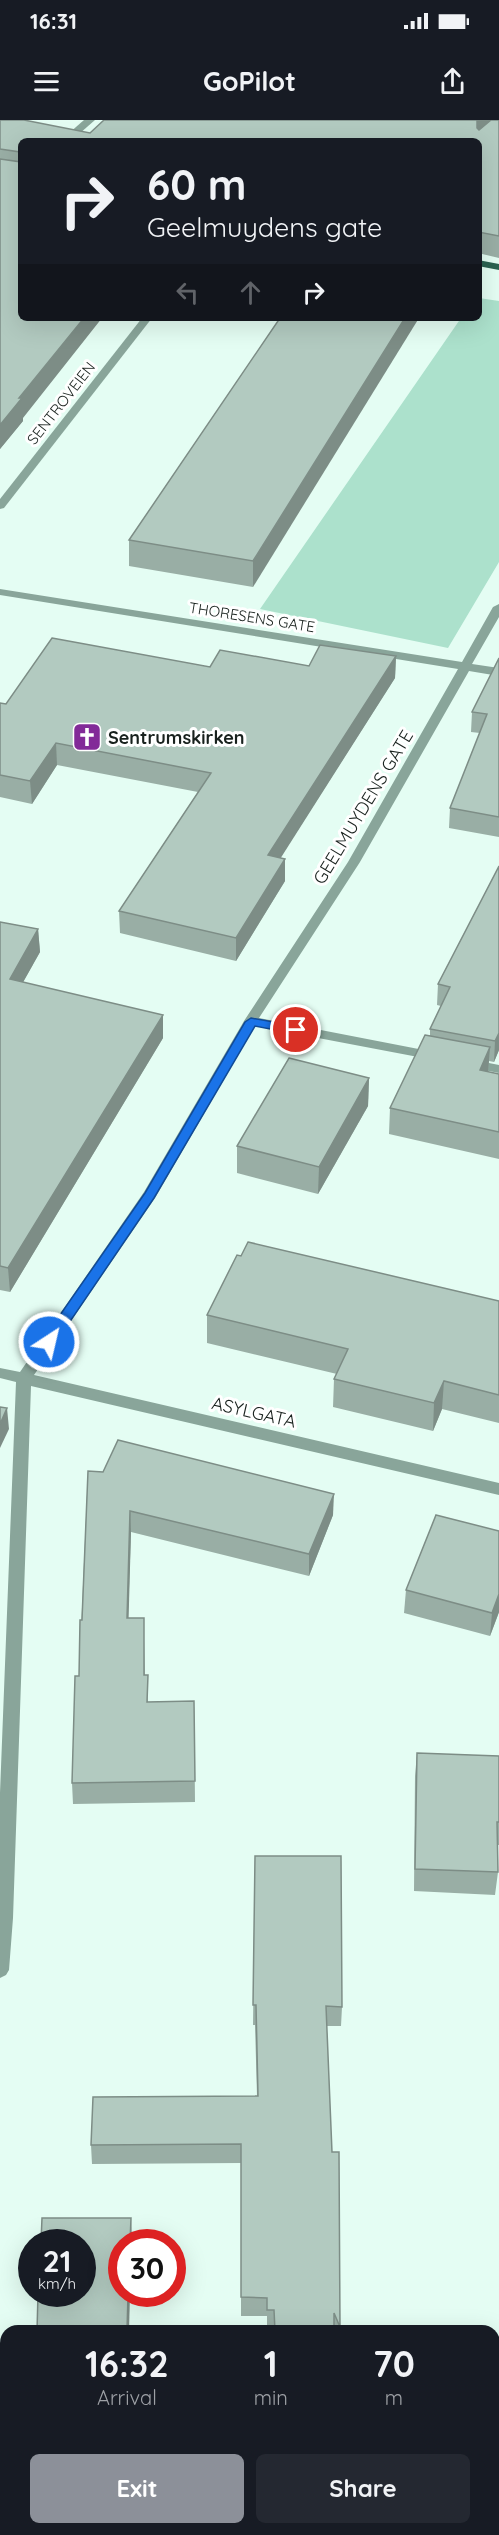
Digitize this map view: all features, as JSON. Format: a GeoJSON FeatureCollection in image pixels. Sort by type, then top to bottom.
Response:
{"type":"FeatureCollection","features":[{"type":"Feature","properties":{"kind":"main road"},"geometry":{"type":"LineString","coordinates":[[482,264],[499,267]]}},
{"type":"Feature","properties":{"kind":"street"},"geometry":{"type":"LineString","coordinates":[[69,138],[90,120]]}},
{"type":"Feature","properties":{"kind":"street","name":"SENTROVEIEN"},"geometry":{"type":"LineString","coordinates":[[0,506],[145,321]]}},
{"type":"Feature","properties":{"kind":"street","name":"THORESENS GATE"},"geometry":{"type":"LineString","coordinates":[[0,592],[499,672]]}},
{"type":"Feature","properties":{"kind":"street","name":"GEELMUYDENS GATE"},"geometry":{"type":"LineString","coordinates":[[24,1378],[150,1195],[251,1022],[354,862],[499,607]]}},
{"type":"Feature","properties":{"kind":"street"},"geometry":{"type":"LineString","coordinates":[[251,1022],[499,1069]]}},
{"type":"Feature","properties":{"kind":"street","name":"ASYLGATA"},"geometry":{"type":"LineString","coordinates":[[0,1373],[499,1489]]}},
{"type":"Feature","properties":{"kind":"street"},"geometry":{"type":"LineString","coordinates":[[0,1970],[24,1378]]}},
{"type":"Feature","properties":{"kind":"green space"},"geometry":{"type":"Polygon","coordinates":[[[482,298],[499,301],[499,562],[448,648],[260,609],[459,321],[482,321],[482,298]]]}},
{"type":"Feature","properties":{"kind":"building"},"geometry":{"type":"Polygon","coordinates":[[[0,120],[24,120],[90,133],[104,120],[477,120],[479,130],[491,120],[499,120],[499,236],[482,233],[482,138],[18,138],[18,152],[0,149],[0,120]]]}},
{"type":"Feature","properties":{"kind":"building"},"geometry":{"type":"Polygon","coordinates":[[[0,159],[18,162],[18,321],[82,321],[0,425],[0,159]]]}},
{"type":"Feature","properties":{"kind":"building"},"geometry":{"type":"Polygon","coordinates":[[[278,321],[403,321],[253,561],[129,540],[278,321]]]}},
{"type":"Feature","properties":{"kind":"building"},"geometry":{"type":"Polygon","coordinates":[[[52,638],[210,667],[220,650],[309,666],[320,645],[396,656],[268,855],[285,859],[236,938],[119,911],[211,773],[56,743],[30,781],[0,775],[0,703],[6,704],[52,638]]]}},
{"type":"Feature","properties":{"kind":"building"},"geometry":{"type":"Polygon","coordinates":[[[499,658],[499,817],[450,808],[487,714],[472,712],[499,658]]]}},
{"type":"Feature","properties":{"kind":"building"},"geometry":{"type":"Polygon","coordinates":[[[499,866],[499,1033],[495,1041],[430,1029],[450,987],[438,984],[499,866]]]}},
{"type":"Feature","properties":{"kind":"building"},"geometry":{"type":"Polygon","coordinates":[[[0,922],[38,929],[10,979],[163,1015],[8,1268],[0,1266],[0,922]]]}},
{"type":"Feature","properties":{"kind":"building"},"geometry":{"type":"Polygon","coordinates":[[[425,1035],[490,1047],[480,1070],[499,1074],[499,1132],[390,1108],[425,1035]]]}},
{"type":"Feature","properties":{"kind":"building"},"geometry":{"type":"Polygon","coordinates":[[[289,1058],[369,1078],[319,1167],[237,1146],[289,1058]]]}},
{"type":"Feature","properties":{"kind":"building"},"geometry":{"type":"Polygon","coordinates":[[[248,1242],[499,1301],[499,1395],[444,1381],[434,1403],[334,1379],[348,1349],[207,1315],[237,1255],[241,1256],[248,1242]]]}},
{"type":"Feature","properties":{"kind":"building"},"geometry":{"type":"Polygon","coordinates":[[[0,1407],[7,1408],[0,1424],[0,1407]]]}},
{"type":"Feature","properties":{"kind":"building"},"geometry":{"type":"Polygon","coordinates":[[[118,1440],[334,1494],[309,1554],[130,1511],[127,1618],[144,1618],[144,1675],[148,1675],[147,1702],[194,1701],[195,1781],[72,1783],[75,1676],[79,1676],[88,1471],[103,1472],[118,1440]]]}},
{"type":"Feature","properties":{"kind":"building"},"geometry":{"type":"Polygon","coordinates":[[[436,1515],[499,1531],[499,1594],[492,1613],[406,1590],[436,1515]]]}},
{"type":"Feature","properties":{"kind":"building"},"geometry":{"type":"Polygon","coordinates":[[[417,1753],[499,1756],[498,1872],[415,1869],[417,1753]]]}},
{"type":"Feature","properties":{"kind":"building"},"geometry":{"type":"Polygon","coordinates":[[[255,1856],[341,1856],[342,2007],[326,2006],[332,2152],[339,2152],[340,2325],[334,2313],[334,2325],[275,2325],[274,2310],[267,2310],[267,2298],[241,2297],[241,2144],[91,2145],[93,2097],[258,2096],[256,2005],[253,2005],[255,1856]]]}},
{"type":"Feature","properties":{"kind":"building"},"geometry":{"type":"Polygon","coordinates":[[[42,2218],[131,2218],[131,2229],[108,2229],[108,2307],[128,2307],[127,2325],[37,2325],[38,2307],[96,2307],[96,2229],[42,2229],[42,2218]]]}},
{"type":"Feature","properties":{"kind":"place","name":"Sentrumskirken"},"geometry":{"type":"Point","coordinates":[87,737]}},
{"type":"Feature","properties":{"kind":"route"},"geometry":{"type":"LineString","coordinates":[[49,1342],[150,1195],[251,1022],[296,1030]]}}]}
